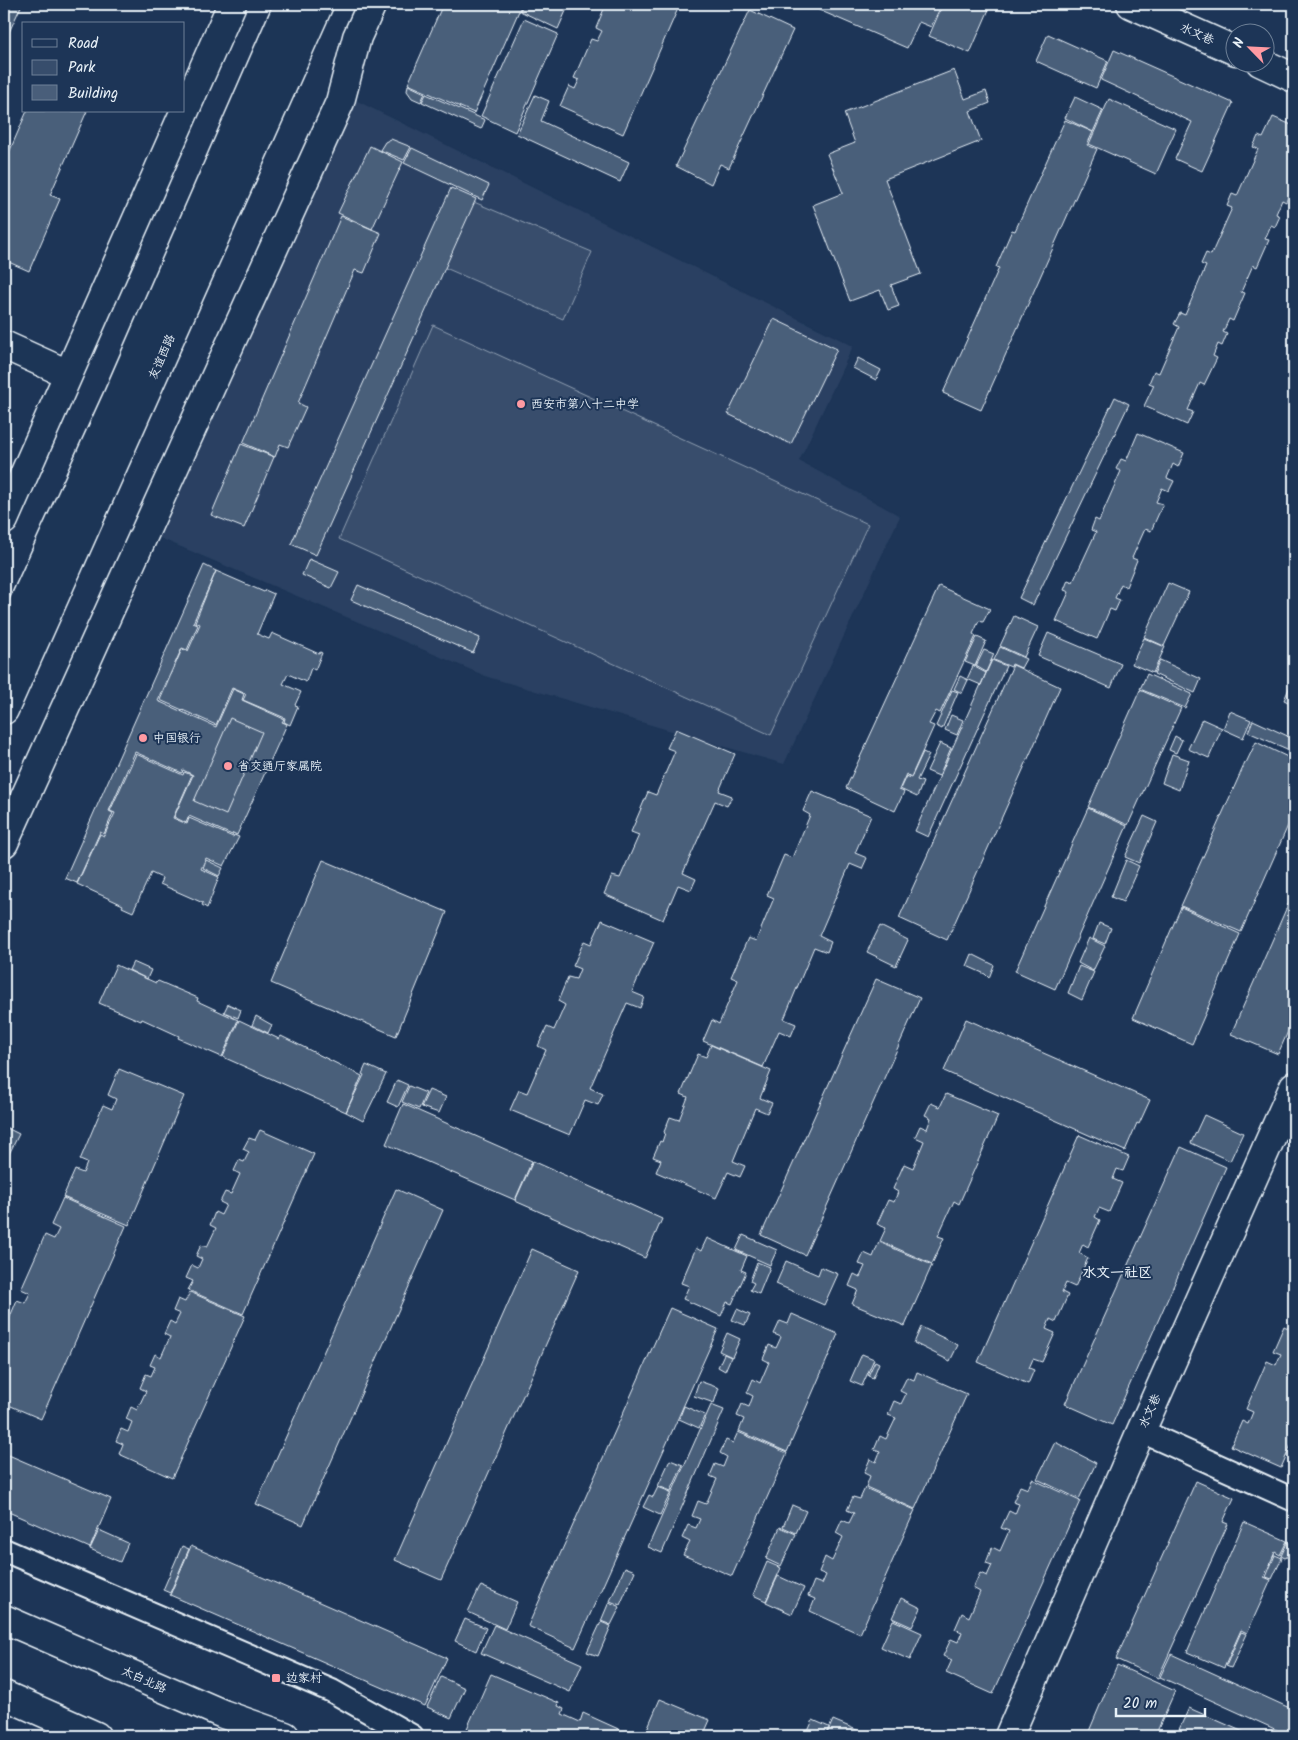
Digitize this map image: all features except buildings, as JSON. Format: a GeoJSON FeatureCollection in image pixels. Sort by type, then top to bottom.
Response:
{"type":"FeatureCollection","features":[{"type":"Feature","properties":{"kind":"street"},"geometry":{"type":"LineString","coordinates":[[185,110],[232,4]]}},
{"type":"Feature","properties":{"kind":"street","name":"友谊西路"},"geometry":{"type":"LineString","coordinates":[[4,646],[117,398],[289,4]]}},
{"type":"Feature","properties":{"kind":"street","name":"友谊西路"},"geometry":{"type":"LineString","coordinates":[[4,710],[319,4]]}},
{"type":"Feature","properties":{"kind":"street"},"geometry":{"type":"LineString","coordinates":[[4,843],[340,102],[357,37],[372,4]]}},
{"type":"Feature","properties":{"kind":"street","name":"水文巷"},"geometry":{"type":"LineString","coordinates":[[1131,4],[1226,47]]}},
{"type":"Feature","properties":{"kind":"street"},"geometry":{"type":"LineString","coordinates":[[1276,70],[1294,78]]}},
{"type":"Feature","properties":{"kind":"street"},"geometry":{"type":"LineString","coordinates":[[4,520],[184,112]]}},
{"type":"Feature","properties":{"kind":"street"},"geometry":{"type":"LineString","coordinates":[[4,345],[68,374]]}},
{"type":"Feature","properties":{"kind":"street","name":"水文巷"},"geometry":{"type":"LineString","coordinates":[[1009,1736],[1141,1431],[1294,1086]]}},
{"type":"Feature","properties":{"kind":"street"},"geometry":{"type":"LineString","coordinates":[[1141,1431],[1294,1500]]}},
{"type":"Feature","properties":{"kind":"street"},"geometry":{"type":"LineString","coordinates":[[4,1550],[332,1691],[412,1736]]}},
{"type":"Feature","properties":{"kind":"street","name":"太白北路"},"geometry":{"type":"LineString","coordinates":[[4,1619],[223,1714],[286,1736]]}},
{"type":"Feature","properties":{"kind":"street"},"geometry":{"type":"LineString","coordinates":[[4,1695],[96,1736]]}},
{"type":"Feature","properties":{"kind":"shaded area","name":"西安市第八十二中学"},"geometry":{"type":"Polygon","coordinates":[[[349,97],[853,346],[799,461],[900,516],[784,764],[488,677],[160,538],[349,97]]]}},
{"type":"Feature","properties":{"kind":"green space"},"geometry":{"type":"Polygon","coordinates":[[[455,194],[592,252],[563,319],[427,260],[455,194]]]}},
{"type":"Feature","properties":{"kind":"green space"},"geometry":{"type":"Polygon","coordinates":[[[433,325],[868,524],[771,735],[339,539],[433,325]]]}},
{"type":"Feature","properties":{"kind":"place","name":"西安市第八十二中学"},"geometry":{"type":"Point","coordinates":[521,404]}},
{"type":"Feature","properties":{"kind":"place","name":"中国银行"},"geometry":{"type":"Point","coordinates":[143,738]}},
{"type":"Feature","properties":{"kind":"place","name":"省交通厅家属院"},"geometry":{"type":"Point","coordinates":[228,766]}},
{"type":"Feature","properties":{"kind":"place","name":"边家村"},"geometry":{"type":"Point","coordinates":[276,1678]}},
{"type":"Feature","properties":{"kind":"district","name":"水文一社区"},"geometry":{"type":"Point","coordinates":[1117,1273]}}]}
